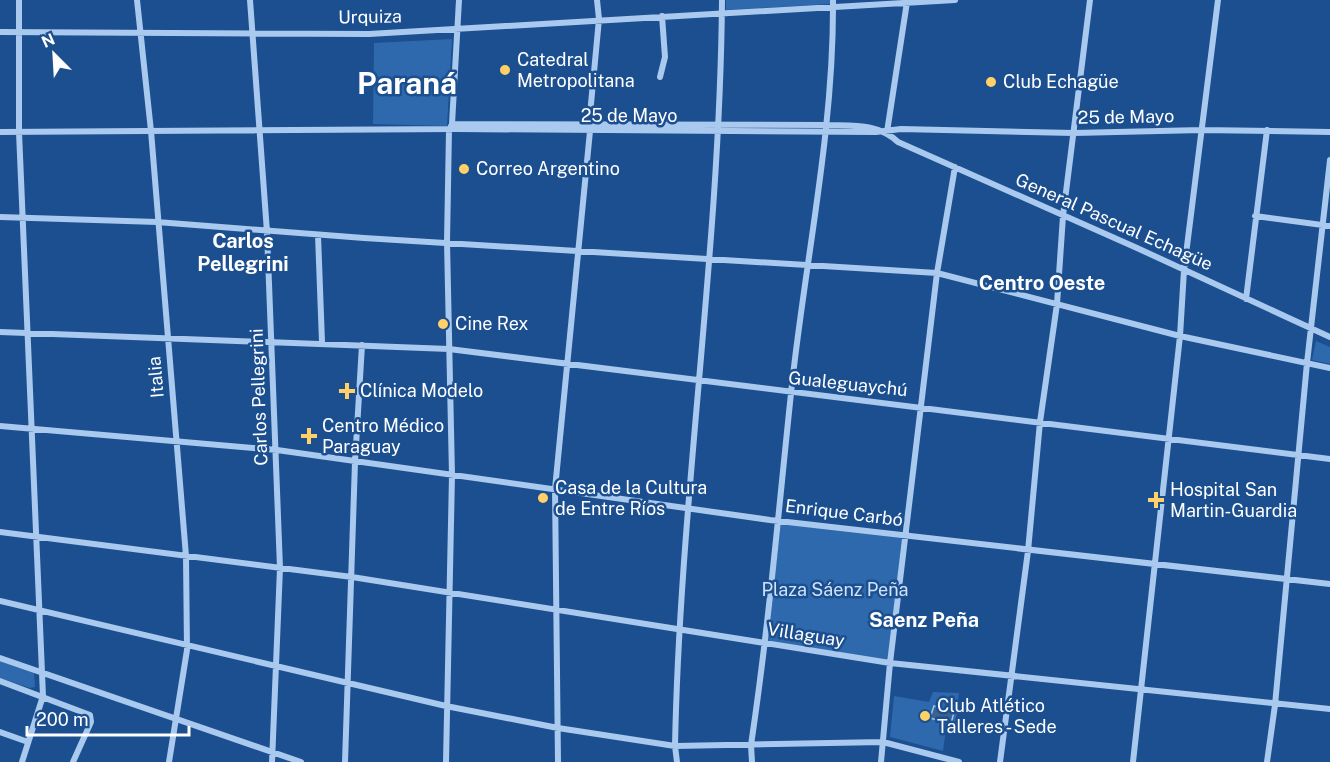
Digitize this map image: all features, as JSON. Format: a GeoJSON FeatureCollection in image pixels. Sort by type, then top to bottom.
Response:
{"type":"FeatureCollection","features":[{"type":"Feature","properties":{"kind":"street"},"geometry":{"type":"LineString","coordinates":[[19,0],[19,132],[43,696],[22,762]]}},
{"type":"Feature","properties":{"kind":"street","name":"Italia"},"geometry":{"type":"LineString","coordinates":[[137,0],[151,131],[186,556],[187,644],[169,762]]}},
{"type":"Feature","properties":{"kind":"street","name":"Carlos Pellegrini"},"geometry":{"type":"LineString","coordinates":[[250,0],[261,130],[277,450],[280,568],[272,762]]}},
{"type":"Feature","properties":{"kind":"street"},"geometry":{"type":"LineString","coordinates":[[446,762],[452,475],[447,242],[459,0]]}},
{"type":"Feature","properties":{"kind":"street"},"geometry":{"type":"LineString","coordinates":[[558,762],[555,489],[590,128],[599,20],[597,0]]}},
{"type":"Feature","properties":{"kind":"street"},"geometry":{"type":"LineString","coordinates":[[677,762],[675,746],[678,631],[686,507],[700,382],[710,260],[719,128],[722,0]]}},
{"type":"Feature","properties":{"kind":"street","name":"Urquiza"},"geometry":{"type":"LineString","coordinates":[[0,32],[369,33],[722,13],[833,4],[955,0]]}},
{"type":"Feature","properties":{"kind":"street"},"geometry":{"type":"LineString","coordinates":[[1000,762],[1028,550],[1040,422],[1057,304],[1063,216],[1090,0]]}},
{"type":"Feature","properties":{"kind":"street"},"geometry":{"type":"LineString","coordinates":[[1133,762],[1180,336],[1184,270],[1218,0]]}},
{"type":"Feature","properties":{"kind":"street"},"geometry":{"type":"LineString","coordinates":[[887,132],[907,2]]}},
{"type":"Feature","properties":{"kind":"street"},"geometry":{"type":"LineString","coordinates":[[752,762],[751,745],[766,644],[792,393],[827,128],[833,4]]}},
{"type":"Feature","properties":{"kind":"street"},"geometry":{"type":"LineString","coordinates":[[660,77],[665,57],[662,16]]}},
{"type":"Feature","properties":{"kind":"street","name":"25 de Mayo"},"geometry":{"type":"LineString","coordinates":[[0,132],[370,130],[451,127],[877,128],[887,132],[905,129],[1074,133],[1202,130],[1330,132]]}},
{"type":"Feature","properties":{"kind":"street"},"geometry":{"type":"LineString","coordinates":[[1246,299],[1267,130]]}},
{"type":"Feature","properties":{"kind":"street","name":"General Pascual Echagüe"},"geometry":{"type":"LineString","coordinates":[[887,132],[898,142],[1330,337]]}},
{"type":"Feature","properties":{"kind":"street"},"geometry":{"type":"LineString","coordinates":[[1267,762],[1275,705],[1306,363],[1327,226],[1330,160]]}},
{"type":"Feature","properties":{"kind":"street"},"geometry":{"type":"LineString","coordinates":[[881,762],[890,663],[920,407],[937,273],[955,167]]}},
{"type":"Feature","properties":{"kind":"street"},"geometry":{"type":"LineString","coordinates":[[0,216],[157,222],[267,232],[937,273],[1180,336],[1330,368]]}},
{"type":"Feature","properties":{"kind":"street"},"geometry":{"type":"LineString","coordinates":[[1255,216],[1327,226]]}},
{"type":"Feature","properties":{"kind":"street"},"geometry":{"type":"LineString","coordinates":[[318,235],[322,342]]}},
{"type":"Feature","properties":{"kind":"street","name":"Gualeguaychú"},"geometry":{"type":"LineString","coordinates":[[0,332],[167,339],[272,340],[449,349],[700,382],[1298,453],[1330,459]]}},
{"type":"Feature","properties":{"kind":"street"},"geometry":{"type":"LineString","coordinates":[[345,762],[355,462],[362,345]]}},
{"type":"Feature","properties":{"kind":"street","name":"Enrique Carbó"},"geometry":{"type":"LineString","coordinates":[[0,426],[277,450],[778,520],[1330,584]]}},
{"type":"Feature","properties":{"kind":"street","name":"Villaguay"},"geometry":{"type":"LineString","coordinates":[[0,532],[352,577],[678,631],[890,663],[1330,709]]}},
{"type":"Feature","properties":{"kind":"street"},"geometry":{"type":"LineString","coordinates":[[0,601],[446,706],[558,728],[675,746],[883,742],[959,762]]}},
{"type":"Feature","properties":{"kind":"street"},"geometry":{"type":"LineString","coordinates":[[0,658],[301,762]]}},
{"type":"Feature","properties":{"kind":"street"},"geometry":{"type":"LineString","coordinates":[[0,681],[87,712],[92,718],[73,762]]}},
{"type":"Feature","properties":{"kind":"street"},"geometry":{"type":"LineString","coordinates":[[0,732],[28,742]]}},
{"type":"Feature","properties":{"kind":"green space"},"geometry":{"type":"Polygon","coordinates":[[[726,0],[830,0],[830,4],[726,10],[726,0]]]}},
{"type":"Feature","properties":{"kind":"green space"},"geometry":{"type":"Polygon","coordinates":[[[452,39],[447,126],[373,124],[374,43],[452,39]]]}},
{"type":"Feature","properties":{"kind":"green space"},"geometry":{"type":"Polygon","coordinates":[[[1316,341],[1330,347],[1330,364],[1312,360],[1316,341]]]}},
{"type":"Feature","properties":{"kind":"green space","name":"Plaza Sáenz Peña"},"geometry":{"type":"Polygon","coordinates":[[[781,519],[902,538],[888,661],[768,643],[781,519]]]}},
{"type":"Feature","properties":{"kind":"green space"},"geometry":{"type":"Polygon","coordinates":[[[0,659],[34,673],[35,687],[30,688],[0,678],[0,659]]]}},
{"type":"Feature","properties":{"kind":"green space","name":"Club Atlético Talleres - Sede"},"geometry":{"type":"Polygon","coordinates":[[[933,692],[959,693],[955,730],[946,729],[943,751],[890,737],[894,696],[929,702],[933,692]]]}},
{"type":"Feature","properties":{"kind":"shaded area"},"geometry":{"type":"Polygon","coordinates":[[[934,706],[954,712],[951,724],[930,718],[934,706]]]}},
{"type":"Feature","properties":{"kind":"place","name":"Catedral Metropolitana"},"geometry":{"type":"Point","coordinates":[505,70]}},
{"type":"Feature","properties":{"kind":"place","name":"Club Echagüe"},"geometry":{"type":"Point","coordinates":[991,82]}},
{"type":"Feature","properties":{"kind":"place","name":"Correo Argentino"},"geometry":{"type":"Point","coordinates":[464,169]}},
{"type":"Feature","properties":{"kind":"place","name":"Cine Rex"},"geometry":{"type":"Point","coordinates":[443,324]}},
{"type":"Feature","properties":{"kind":"place","name":"Clínica Modelo"},"geometry":{"type":"Point","coordinates":[347,391]}},
{"type":"Feature","properties":{"kind":"place","name":"Centro Médico Paraguay"},"geometry":{"type":"Point","coordinates":[309,436]}},
{"type":"Feature","properties":{"kind":"place","name":"Casa de la Cultura de Entre Ríos"},"geometry":{"type":"Point","coordinates":[543,498]}},
{"type":"Feature","properties":{"kind":"place","name":"Hospital San Martin-Guardia"},"geometry":{"type":"Point","coordinates":[1156,500]}},
{"type":"Feature","properties":{"kind":"place","name":"Club Atlético Talleres - Sede"},"geometry":{"type":"Point","coordinates":[925,716]}},
{"type":"Feature","properties":{"kind":"district","name":"Paraná"},"geometry":{"type":"Point","coordinates":[407,84]}},
{"type":"Feature","properties":{"kind":"district","name":"Carlos Pellegrini"},"geometry":{"type":"Point","coordinates":[243,252]}},
{"type":"Feature","properties":{"kind":"district","name":"Centro Oeste"},"geometry":{"type":"Point","coordinates":[1042,283]}},
{"type":"Feature","properties":{"kind":"district","name":"Saenz Peña"},"geometry":{"type":"Point","coordinates":[924,620]}}]}
